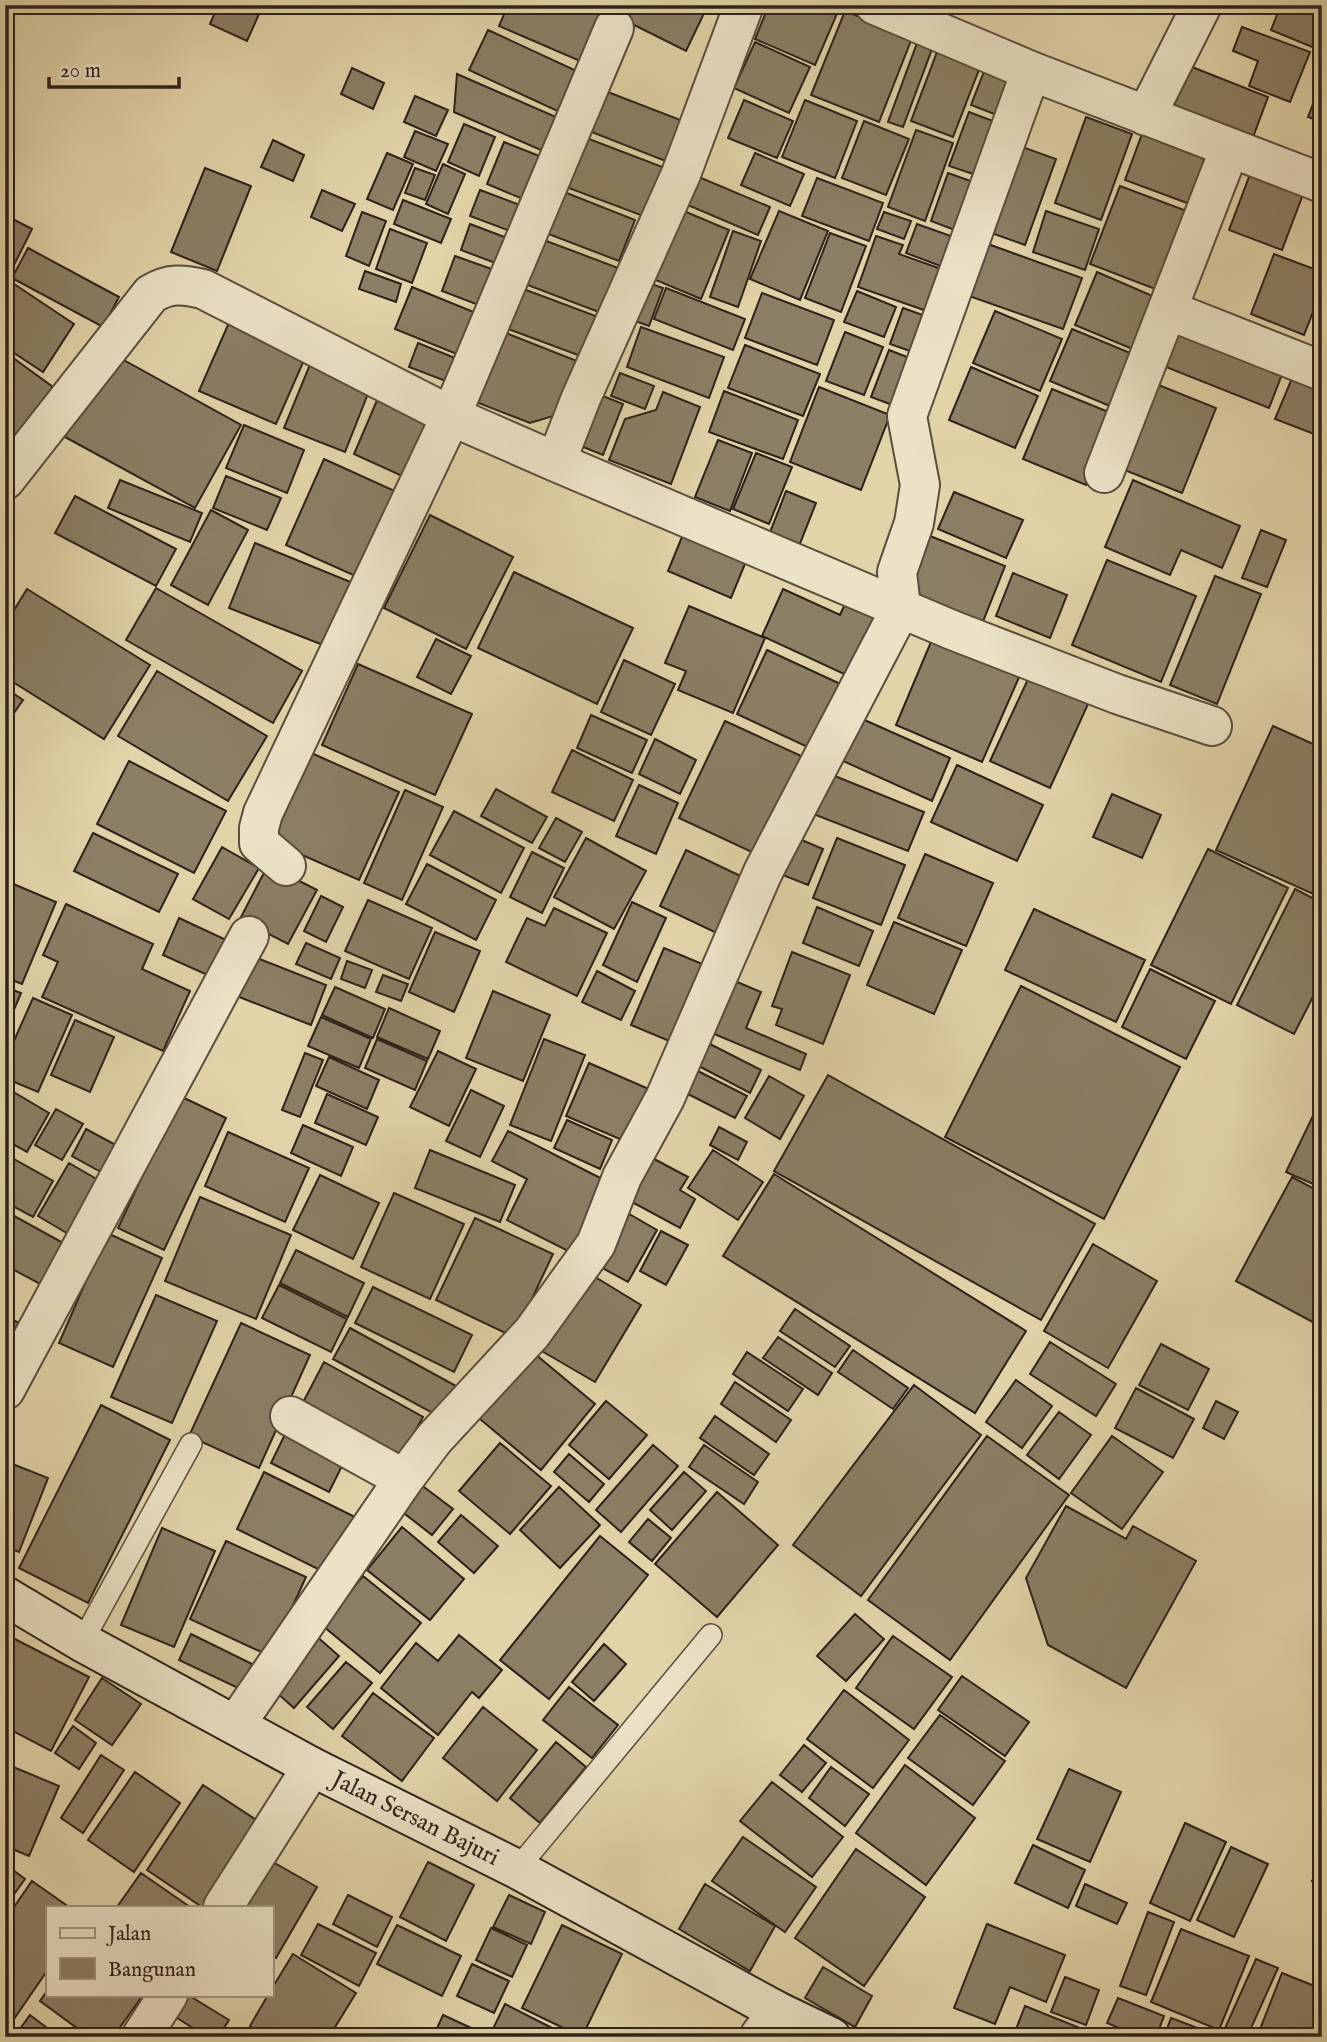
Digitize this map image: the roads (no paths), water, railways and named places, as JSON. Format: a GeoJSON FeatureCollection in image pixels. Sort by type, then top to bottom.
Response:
{"type":"FeatureCollection","features":[{"type":"Feature","properties":{"kind":"street"},"geometry":{"type":"LineString","coordinates":[[556,463],[581,398],[681,174],[744,5]]}},
{"type":"Feature","properties":{"kind":"street"},"geometry":{"type":"LineString","coordinates":[[875,5],[1031,71],[1322,183]]}},
{"type":"Feature","properties":{"kind":"street"},"geometry":{"type":"LineString","coordinates":[[1146,116],[1202,5]]}},
{"type":"Feature","properties":{"kind":"street"},"geometry":{"type":"LineString","coordinates":[[286,866],[259,843],[263,813],[451,415],[614,28]]}},
{"type":"Feature","properties":{"kind":"street"},"geometry":{"type":"LineString","coordinates":[[236,1724],[434,1439],[532,1333],[596,1244],[622,1177],[665,1098],[763,872],[901,608],[897,572],[914,523],[920,485],[907,416],[1031,71]]}},
{"type":"Feature","properties":{"kind":"street"},"geometry":{"type":"LineString","coordinates":[[1104,473],[1230,148]]}},
{"type":"Feature","properties":{"kind":"street"},"geometry":{"type":"LineString","coordinates":[[5,480],[150,294],[162,287],[181,283],[203,289],[451,415],[556,463],[952,630],[1091,684],[1212,726]]}},
{"type":"Feature","properties":{"kind":"street"},"geometry":{"type":"LineString","coordinates":[[1168,310],[1322,371]]}},
{"type":"Feature","properties":{"kind":"street"},"geometry":{"type":"LineString","coordinates":[[5,1390],[249,936]]}},
{"type":"Feature","properties":{"kind":"street"},"geometry":{"type":"LineString","coordinates":[[290,1416],[404,1479]]}},
{"type":"Feature","properties":{"kind":"street","name":"Jalan Sersan Bajuri"},"geometry":{"type":"LineString","coordinates":[[5,1596],[82,1642],[312,1766],[517,1870],[768,2024],[831,2037]]}},
{"type":"Feature","properties":{"kind":"street"},"geometry":{"type":"LineString","coordinates":[[224,1906],[312,1766]]}},
{"type":"Feature","properties":{"kind":"street"},"geometry":{"type":"LineString","coordinates":[[141,2037],[168,1996]]}},
{"type":"Feature","properties":{"kind":"lane"},"geometry":{"type":"LineString","coordinates":[[82,1642],[191,1444]]}},
{"type":"Feature","properties":{"kind":"lane"},"geometry":{"type":"LineString","coordinates":[[517,1870],[711,1635]]}}]}
